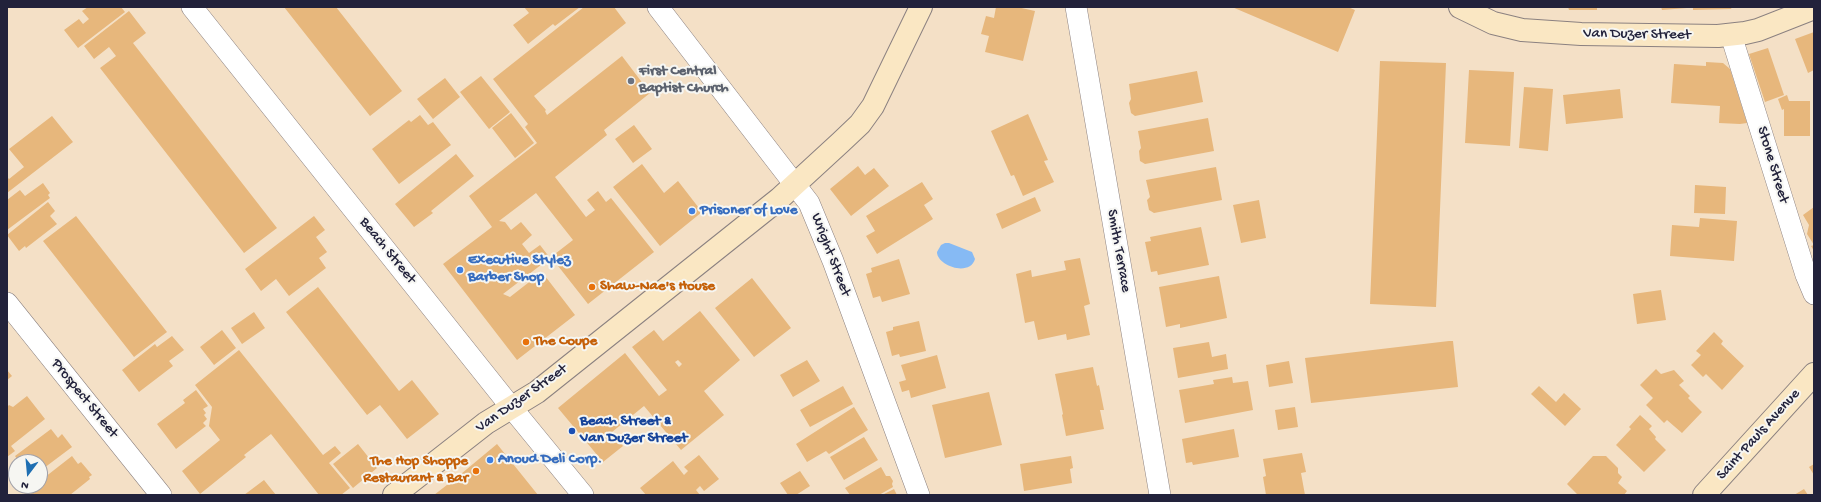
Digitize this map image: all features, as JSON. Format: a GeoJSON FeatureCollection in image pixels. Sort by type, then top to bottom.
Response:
{"type":"FeatureCollection","features":[{"type":"Feature","properties":{"kind":"main road","name":"Van Duzer Street"},"geometry":{"type":"LineString","coordinates":[[394,495],[486,423],[544,387],[710,256],[779,199],[850,134],[867,114],[878,96],[921,7]]}},
{"type":"Feature","properties":{"kind":"main road","name":"Van Duzer Street"},"geometry":{"type":"LineString","coordinates":[[1460,7],[1480,17],[1507,27],[1540,32],[1581,34],[1731,35],[1758,30],[1791,12],[1814,8]]}},
{"type":"Feature","properties":{"kind":"main road","name":"Saint Pauls Avenue"},"geometry":{"type":"LineString","coordinates":[[1704,495],[1814,374]]}},
{"type":"Feature","properties":{"kind":"street","name":"Beach Street"},"geometry":{"type":"LineString","coordinates":[[192,7],[511,408],[583,495]]}},
{"type":"Feature","properties":{"kind":"street","name":"Wright Street"},"geometry":{"type":"LineString","coordinates":[[658,7],[809,203],[833,261],[919,495]]}},
{"type":"Feature","properties":{"kind":"street","name":"Smith Terrace"},"geometry":{"type":"LineString","coordinates":[[1076,7],[1160,495]]}},
{"type":"Feature","properties":{"kind":"street","name":"Stone Street"},"geometry":{"type":"LineString","coordinates":[[1731,35],[1806,276],[1814,294]]}},
{"type":"Feature","properties":{"kind":"street","name":"Prospect Street"},"geometry":{"type":"LineString","coordinates":[[7,303],[161,495]]}},
{"type":"Feature","properties":{"kind":"water"},"geometry":{"type":"Polygon","coordinates":[[[949,243],[972,252],[975,259],[972,264],[967,267],[954,268],[942,262],[938,257],[937,252],[941,245],[949,243]]]}},
{"type":"Feature","properties":{"kind":"building"},"geometry":{"type":"Polygon","coordinates":[[[88,7],[121,7],[125,12],[78,48],[64,30],[79,19],[83,24],[89,19],[82,11],[88,7]]]}},
{"type":"Feature","properties":{"kind":"building"},"geometry":{"type":"Polygon","coordinates":[[[284,7],[336,7],[402,91],[370,116],[284,7]]]}},
{"type":"Feature","properties":{"kind":"building"},"geometry":{"type":"Polygon","coordinates":[[[524,7],[580,7],[555,26],[553,24],[528,44],[513,25],[529,13],[524,7]]]}},
{"type":"Feature","properties":{"kind":"building"},"geometry":{"type":"Polygon","coordinates":[[[584,7],[614,7],[626,23],[534,96],[546,110],[547,115],[622,56],[650,93],[604,130],[607,135],[555,177],[586,217],[595,210],[587,200],[598,191],[606,202],[611,198],[654,252],[588,304],[551,257],[573,240],[536,193],[499,221],[505,222],[511,230],[521,222],[532,235],[522,244],[529,253],[540,245],[550,258],[503,294],[510,297],[542,272],[575,315],[517,360],[443,264],[492,227],[469,196],[537,143],[525,127],[528,124],[493,79],[584,7]]]}},
{"type":"Feature","properties":{"kind":"building"},"geometry":{"type":"Polygon","coordinates":[[[996,7],[1017,7],[1035,11],[1023,61],[985,52],[989,36],[981,34],[986,16],[994,18],[996,7]]]}},
{"type":"Feature","properties":{"kind":"building"},"geometry":{"type":"Polygon","coordinates":[[[1232,7],[1348,7],[1355,10],[1338,52],[1232,7]]]}},
{"type":"Feature","properties":{"kind":"building"},"geometry":{"type":"Polygon","coordinates":[[[1568,7],[1597,7],[1597,10],[1569,10],[1568,7]]]}},
{"type":"Feature","properties":{"kind":"building"},"geometry":{"type":"Polygon","coordinates":[[[1661,7],[1687,7],[1687,8],[1662,10],[1661,7]]]}},
{"type":"Feature","properties":{"kind":"building"},"geometry":{"type":"Polygon","coordinates":[[[1693,7],[1732,7],[1731,9],[1693,10],[1693,7]]]}},
{"type":"Feature","properties":{"kind":"building"},"geometry":{"type":"Polygon","coordinates":[[[129,11],[146,33],[133,43],[277,228],[244,253],[100,68],[116,56],[109,47],[94,59],[84,46],[129,11]]]}},
{"type":"Feature","properties":{"kind":"building"},"geometry":{"type":"Polygon","coordinates":[[[1814,32],[1814,70],[1808,73],[1795,39],[1814,32]]]}},
{"type":"Feature","properties":{"kind":"building"},"geometry":{"type":"Polygon","coordinates":[[[1768,48],[1784,95],[1765,102],[1749,54],[1768,48]]]}},
{"type":"Feature","properties":{"kind":"building"},"geometry":{"type":"Polygon","coordinates":[[[1380,61],[1446,63],[1436,307],[1370,304],[1380,61]]]}},
{"type":"Feature","properties":{"kind":"building"},"geometry":{"type":"Polygon","coordinates":[[[1706,62],[1723,63],[1730,69],[1747,123],[1719,123],[1720,106],[1671,103],[1674,64],[1706,66],[1706,62]]]}},
{"type":"Feature","properties":{"kind":"building"},"geometry":{"type":"Polygon","coordinates":[[[1469,70],[1514,72],[1510,146],[1465,143],[1469,70]]]}},
{"type":"Feature","properties":{"kind":"building"},"geometry":{"type":"Polygon","coordinates":[[[1197,71],[1203,102],[1135,116],[1131,113],[1129,103],[1131,99],[1129,84],[1197,71]]]}},
{"type":"Feature","properties":{"kind":"building"},"geometry":{"type":"Polygon","coordinates":[[[481,76],[510,112],[489,129],[460,92],[481,76]]]}},
{"type":"Feature","properties":{"kind":"building"},"geometry":{"type":"Polygon","coordinates":[[[445,78],[460,97],[433,119],[417,99],[445,78]]]}},
{"type":"Feature","properties":{"kind":"building"},"geometry":{"type":"Polygon","coordinates":[[[1524,87],[1553,89],[1548,151],[1519,148],[1524,87]]]}},
{"type":"Feature","properties":{"kind":"building"},"geometry":{"type":"Polygon","coordinates":[[[1620,89],[1623,118],[1566,124],[1563,95],[1620,89]]]}},
{"type":"Feature","properties":{"kind":"building"},"geometry":{"type":"Polygon","coordinates":[[[1787,95],[1789,101],[1810,101],[1810,136],[1784,136],[1784,109],[1782,110],[1778,99],[1787,95]]]}},
{"type":"Feature","properties":{"kind":"building"},"geometry":{"type":"Polygon","coordinates":[[[511,113],[534,143],[515,158],[492,128],[511,113]]]}},
{"type":"Feature","properties":{"kind":"building"},"geometry":{"type":"Polygon","coordinates":[[[1028,114],[1048,160],[1044,161],[1054,182],[1023,196],[1014,175],[1011,176],[991,131],[1028,114]]]}},
{"type":"Feature","properties":{"kind":"building"},"geometry":{"type":"Polygon","coordinates":[[[420,115],[428,125],[433,122],[451,145],[399,184],[372,149],[409,120],[411,122],[420,115]]]}},
{"type":"Feature","properties":{"kind":"building"},"geometry":{"type":"Polygon","coordinates":[[[52,116],[73,142],[7,193],[7,177],[9,179],[24,167],[9,149],[52,116]]]}},
{"type":"Feature","properties":{"kind":"building"},"geometry":{"type":"Polygon","coordinates":[[[1208,118],[1214,151],[1145,164],[1140,161],[1139,151],[1141,148],[1138,131],[1208,118]]]}},
{"type":"Feature","properties":{"kind":"building"},"geometry":{"type":"Polygon","coordinates":[[[634,125],[652,149],[633,163],[615,139],[634,125]]]}},
{"type":"Feature","properties":{"kind":"building"},"geometry":{"type":"Polygon","coordinates":[[[456,154],[474,176],[431,211],[433,213],[414,227],[395,204],[456,154]]]}},
{"type":"Feature","properties":{"kind":"building"},"geometry":{"type":"Polygon","coordinates":[[[642,164],[664,193],[678,181],[702,212],[660,246],[613,187],[642,164]]]}},
{"type":"Feature","properties":{"kind":"building"},"geometry":{"type":"Polygon","coordinates":[[[858,166],[865,175],[874,168],[889,186],[851,216],[830,189],[858,166]]]}},
{"type":"Feature","properties":{"kind":"building"},"geometry":{"type":"Polygon","coordinates":[[[1216,167],[1222,200],[1154,213],[1149,210],[1147,200],[1150,197],[1146,180],[1216,167]]]}},
{"type":"Feature","properties":{"kind":"building"},"geometry":{"type":"Polygon","coordinates":[[[922,182],[933,199],[924,205],[933,219],[877,254],[866,236],[875,231],[866,216],[922,182]]]}},
{"type":"Feature","properties":{"kind":"building"},"geometry":{"type":"Polygon","coordinates":[[[43,183],[50,193],[48,195],[50,198],[7,230],[7,200],[20,190],[25,196],[43,183]]]}},
{"type":"Feature","properties":{"kind":"building"},"geometry":{"type":"Polygon","coordinates":[[[1695,185],[1726,187],[1725,214],[1694,213],[1695,185]]]}},
{"type":"Feature","properties":{"kind":"building"},"geometry":{"type":"Polygon","coordinates":[[[1035,197],[1041,211],[1002,229],[996,214],[1035,197]]]}},
{"type":"Feature","properties":{"kind":"building"},"geometry":{"type":"Polygon","coordinates":[[[1259,200],[1266,238],[1241,243],[1233,205],[1259,200]]]}},
{"type":"Feature","properties":{"kind":"building"},"geometry":{"type":"Polygon","coordinates":[[[48,202],[55,211],[50,216],[57,224],[26,248],[25,246],[19,251],[7,235],[48,202]]]}},
{"type":"Feature","properties":{"kind":"building"},"geometry":{"type":"Polygon","coordinates":[[[1814,207],[1814,245],[1807,234],[1809,225],[1803,215],[1814,207]]]}},
{"type":"Feature","properties":{"kind":"building"},"geometry":{"type":"Polygon","coordinates":[[[76,216],[167,332],[134,357],[43,241],[76,216]]]}},
{"type":"Feature","properties":{"kind":"building"},"geometry":{"type":"Polygon","coordinates":[[[314,216],[325,230],[316,237],[327,252],[319,258],[326,268],[289,296],[276,279],[261,291],[245,269],[314,216]]]}},
{"type":"Feature","properties":{"kind":"building"},"geometry":{"type":"Polygon","coordinates":[[[1700,218],[1737,221],[1734,261],[1670,256],[1672,225],[1699,227],[1700,218]]]}},
{"type":"Feature","properties":{"kind":"building"},"geometry":{"type":"Polygon","coordinates":[[[1201,227],[1209,265],[1158,275],[1157,271],[1151,272],[1145,242],[1151,241],[1150,237],[1201,227]]]}},
{"type":"Feature","properties":{"kind":"building"},"geometry":{"type":"Polygon","coordinates":[[[1080,258],[1090,304],[1084,306],[1090,335],[1067,340],[1066,334],[1038,340],[1034,321],[1025,323],[1016,274],[1031,270],[1032,277],[1066,270],[1064,261],[1080,258]]]}},
{"type":"Feature","properties":{"kind":"building"},"geometry":{"type":"Polygon","coordinates":[[[899,259],[910,294],[882,302],[880,296],[873,298],[866,274],[872,272],[871,268],[899,259]]]}},
{"type":"Feature","properties":{"kind":"building"},"geometry":{"type":"Polygon","coordinates":[[[1219,276],[1227,318],[1180,328],[1180,324],[1166,327],[1159,287],[1219,276]]]}},
{"type":"Feature","properties":{"kind":"building"},"geometry":{"type":"Polygon","coordinates":[[[752,278],[791,328],[754,357],[715,308],[752,278]]]}},
{"type":"Feature","properties":{"kind":"building"},"geometry":{"type":"Polygon","coordinates":[[[318,287],[399,391],[412,380],[439,414],[407,439],[380,405],[367,415],[286,312],[318,287]]]}},
{"type":"Feature","properties":{"kind":"building"},"geometry":{"type":"Polygon","coordinates":[[[1661,290],[1666,320],[1637,324],[1633,294],[1661,290]]]}},
{"type":"Feature","properties":{"kind":"building"},"geometry":{"type":"Polygon","coordinates":[[[700,311],[740,360],[704,391],[724,415],[681,450],[644,406],[612,432],[623,446],[603,462],[558,408],[625,353],[659,396],[667,390],[632,347],[654,330],[663,341],[700,311]],[[678,360],[675,362],[679,367],[682,364],[678,360]]]}},
{"type":"Feature","properties":{"kind":"building"},"geometry":{"type":"Polygon","coordinates":[[[254,312],[265,328],[242,344],[231,328],[254,312]]]}},
{"type":"Feature","properties":{"kind":"building"},"geometry":{"type":"Polygon","coordinates":[[[919,321],[926,351],[900,357],[899,354],[892,356],[886,332],[893,330],[893,327],[919,321]]]}},
{"type":"Feature","properties":{"kind":"building"},"geometry":{"type":"Polygon","coordinates":[[[222,330],[236,348],[214,365],[200,347],[222,330]]]}},
{"type":"Feature","properties":{"kind":"building"},"geometry":{"type":"Polygon","coordinates":[[[1714,332],[1723,341],[1721,344],[1744,366],[1722,390],[1706,374],[1703,377],[1691,365],[1701,355],[1696,351],[1714,332]]]}},
{"type":"Feature","properties":{"kind":"building"},"geometry":{"type":"Polygon","coordinates":[[[172,336],[184,350],[169,361],[173,366],[139,392],[122,370],[155,344],[157,347],[172,336]]]}},
{"type":"Feature","properties":{"kind":"building"},"geometry":{"type":"Polygon","coordinates":[[[1453,341],[1458,387],[1311,403],[1305,358],[1453,341]]]}},
{"type":"Feature","properties":{"kind":"building"},"geometry":{"type":"Polygon","coordinates":[[[1209,342],[1212,357],[1226,354],[1228,369],[1178,378],[1173,348],[1209,342]]]}},
{"type":"Feature","properties":{"kind":"building"},"geometry":{"type":"Polygon","coordinates":[[[239,350],[323,455],[335,446],[341,453],[329,463],[350,488],[341,495],[319,495],[271,434],[244,455],[246,457],[200,494],[182,471],[220,440],[209,426],[212,407],[195,385],[239,350]]]}},
{"type":"Feature","properties":{"kind":"building"},"geometry":{"type":"Polygon","coordinates":[[[937,355],[946,388],[911,398],[909,390],[902,392],[899,382],[906,380],[901,365],[937,355]]]}},
{"type":"Feature","properties":{"kind":"building"},"geometry":{"type":"Polygon","coordinates":[[[807,360],[820,381],[793,397],[780,375],[807,360]]]}},
{"type":"Feature","properties":{"kind":"building"},"geometry":{"type":"Polygon","coordinates":[[[1289,361],[1293,383],[1269,387],[1266,365],[1289,361]]]}},
{"type":"Feature","properties":{"kind":"building"},"geometry":{"type":"Polygon","coordinates":[[[1093,367],[1097,386],[1099,385],[1104,410],[1100,410],[1104,429],[1066,436],[1055,374],[1093,367]]]}},
{"type":"Feature","properties":{"kind":"building"},"geometry":{"type":"Polygon","coordinates":[[[1656,369],[1661,374],[1674,370],[1684,381],[1679,385],[1690,396],[1688,398],[1702,412],[1682,433],[1667,420],[1664,423],[1646,405],[1653,398],[1640,385],[1656,369]]]}},
{"type":"Feature","properties":{"kind":"building"},"geometry":{"type":"Polygon","coordinates":[[[7,370],[12,376],[7,380],[7,370]]]}},
{"type":"Feature","properties":{"kind":"building"},"geometry":{"type":"Polygon","coordinates":[[[1232,377],[1233,383],[1248,381],[1253,410],[1185,423],[1179,390],[1214,384],[1213,380],[1232,377]]]}},
{"type":"Feature","properties":{"kind":"building"},"geometry":{"type":"Polygon","coordinates":[[[843,386],[853,404],[810,427],[800,410],[843,386]]]}},
{"type":"Feature","properties":{"kind":"building"},"geometry":{"type":"Polygon","coordinates":[[[1539,386],[1556,402],[1564,393],[1581,409],[1565,426],[1531,394],[1539,386]]]}},
{"type":"Feature","properties":{"kind":"building"},"geometry":{"type":"Polygon","coordinates":[[[196,390],[208,406],[203,409],[206,413],[204,415],[207,419],[203,423],[206,426],[176,449],[157,424],[185,403],[183,400],[196,390]]]}},
{"type":"Feature","properties":{"kind":"building"},"geometry":{"type":"Polygon","coordinates":[[[989,392],[1002,445],[945,458],[932,405],[989,392]]]}},
{"type":"Feature","properties":{"kind":"building"},"geometry":{"type":"Polygon","coordinates":[[[27,396],[45,419],[11,446],[15,451],[8,454],[7,457],[7,407],[9,405],[13,407],[27,396]]]}},
{"type":"Feature","properties":{"kind":"building"},"geometry":{"type":"Polygon","coordinates":[[[854,407],[868,430],[829,454],[826,451],[807,462],[796,444],[854,407]]]}},
{"type":"Feature","properties":{"kind":"building"},"geometry":{"type":"Polygon","coordinates":[[[1295,407],[1298,427],[1278,430],[1275,410],[1295,407]]]}},
{"type":"Feature","properties":{"kind":"building"},"geometry":{"type":"Polygon","coordinates":[[[1640,415],[1652,426],[1649,429],[1656,437],[1655,439],[1666,450],[1644,472],[1616,445],[1631,429],[1629,427],[1640,415]]]}},
{"type":"Feature","properties":{"kind":"building"},"geometry":{"type":"Polygon","coordinates":[[[51,429],[58,438],[62,434],[72,447],[48,465],[48,454],[18,454],[51,429]]]}},
{"type":"Feature","properties":{"kind":"building"},"geometry":{"type":"Polygon","coordinates":[[[1234,429],[1239,457],[1193,465],[1192,462],[1186,463],[1182,439],[1234,429]]]}},
{"type":"Feature","properties":{"kind":"building"},"geometry":{"type":"Polygon","coordinates":[[[864,437],[878,460],[844,480],[830,457],[864,437]]]}},
{"type":"Feature","properties":{"kind":"building"},"geometry":{"type":"Polygon","coordinates":[[[358,444],[377,468],[353,488],[333,464],[358,444]]]}},
{"type":"Feature","properties":{"kind":"building"},"geometry":{"type":"Polygon","coordinates":[[[497,444],[538,495],[434,495],[461,474],[497,444]]]}},
{"type":"Feature","properties":{"kind":"building"},"geometry":{"type":"Polygon","coordinates":[[[1302,453],[1306,472],[1301,473],[1305,495],[1266,495],[1263,477],[1266,476],[1263,459],[1302,453]]]}},
{"type":"Feature","properties":{"kind":"building"},"geometry":{"type":"Polygon","coordinates":[[[699,455],[719,479],[704,491],[700,486],[696,490],[700,495],[646,495],[640,488],[673,461],[684,475],[688,471],[684,467],[699,455]]]}},
{"type":"Feature","properties":{"kind":"building"},"geometry":{"type":"Polygon","coordinates":[[[72,456],[78,464],[81,462],[92,475],[89,477],[90,479],[70,495],[24,494],[48,494],[48,475],[72,456]]]}},
{"type":"Feature","properties":{"kind":"building"},"geometry":{"type":"Polygon","coordinates":[[[1071,456],[1073,468],[1070,469],[1072,483],[1024,491],[1020,464],[1071,456]]]}},
{"type":"Feature","properties":{"kind":"building"},"geometry":{"type":"Polygon","coordinates":[[[1593,456],[1606,456],[1618,468],[1618,473],[1622,477],[1618,483],[1627,491],[1624,495],[1578,495],[1567,484],[1593,456]]]}},
{"type":"Feature","properties":{"kind":"building"},"geometry":{"type":"Polygon","coordinates":[[[1814,464],[1814,475],[1809,467],[1814,464]]]}},
{"type":"Feature","properties":{"kind":"building"},"geometry":{"type":"Polygon","coordinates":[[[881,467],[886,476],[890,476],[893,481],[893,487],[879,495],[850,495],[845,488],[881,467]]]}},
{"type":"Feature","properties":{"kind":"building"},"geometry":{"type":"Polygon","coordinates":[[[800,471],[810,486],[796,495],[788,495],[780,483],[800,471]]]}},
{"type":"Feature","properties":{"kind":"building"},"geometry":{"type":"Polygon","coordinates":[[[264,480],[276,495],[244,495],[264,480]]]}},
{"type":"Feature","properties":{"kind":"building"},"geometry":{"type":"Polygon","coordinates":[[[894,489],[897,495],[882,495],[894,489]]]}},
{"type":"Feature","properties":{"kind":"building"},"geometry":{"type":"Polygon","coordinates":[[[1804,489],[1808,495],[1794,495],[1804,489]]]}},
{"type":"Feature","properties":{"kind":"place","name":"First Central Baptist Church"},"geometry":{"type":"Point","coordinates":[631,81]}},
{"type":"Feature","properties":{"kind":"place","name":"Prisoner of Love"},"geometry":{"type":"Point","coordinates":[692,211]}},
{"type":"Feature","properties":{"kind":"place","name":"Executive Stylez Barber Shop"},"geometry":{"type":"Point","coordinates":[460,270]}},
{"type":"Feature","properties":{"kind":"place","name":"Shaw-Nae's House"},"geometry":{"type":"Point","coordinates":[592,287]}},
{"type":"Feature","properties":{"kind":"place","name":"The Coupe"},"geometry":{"type":"Point","coordinates":[526,342]}},
{"type":"Feature","properties":{"kind":"place","name":"Beach Street & Van Duzer Street"},"geometry":{"type":"Point","coordinates":[572,431]}},
{"type":"Feature","properties":{"kind":"place","name":"Anoud Deli Corp."},"geometry":{"type":"Point","coordinates":[490,460]}},
{"type":"Feature","properties":{"kind":"place","name":"The Hop Shoppe Restaurant & Bar"},"geometry":{"type":"Point","coordinates":[476,471]}}]}
